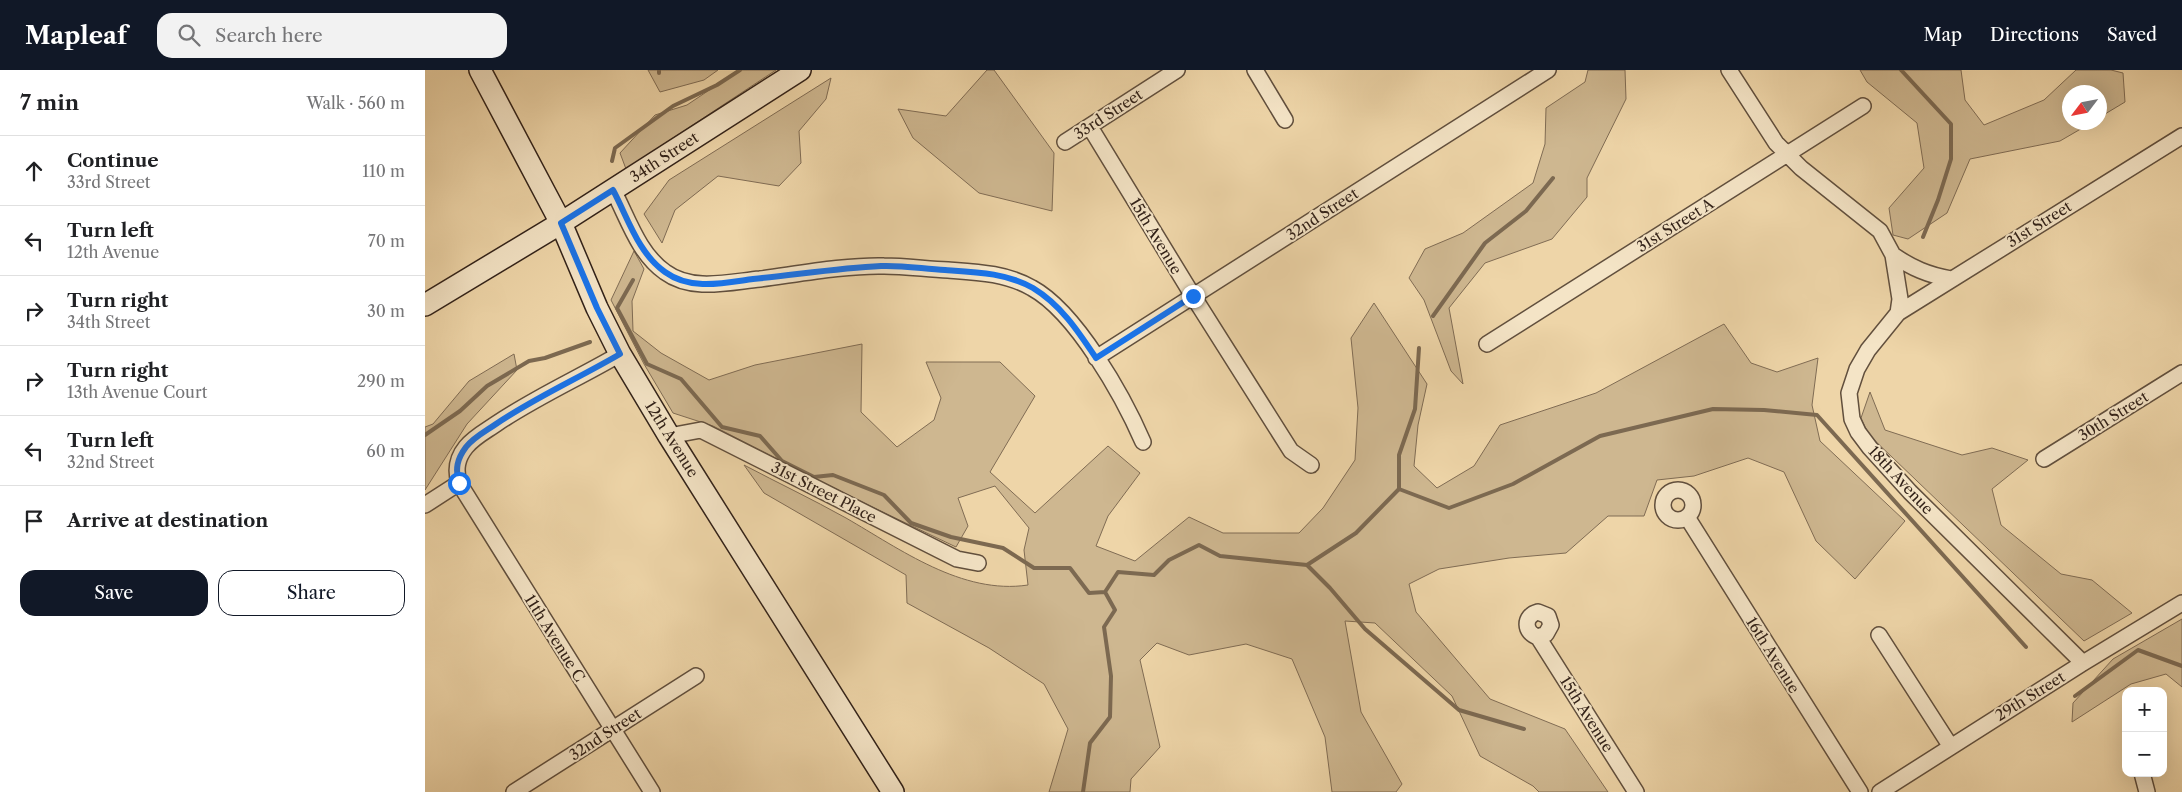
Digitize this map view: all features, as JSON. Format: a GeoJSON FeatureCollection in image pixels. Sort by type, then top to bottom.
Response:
{"type":"FeatureCollection","features":[{"type":"Feature","properties":{"kind":"street","name":"12th Avenue"},"geometry":{"type":"LineString","coordinates":[[480,70],[561,223],[597,308],[620,354],[669,436],[807,652],[893,792]]}},
{"type":"Feature","properties":{"kind":"street","name":"34th Street"},"geometry":{"type":"LineString","coordinates":[[425,306],[561,223],[800,70]]}},
{"type":"Feature","properties":{"kind":"street","name":"33rd Street"},"geometry":{"type":"LineString","coordinates":[[1065,142],[1177,70]]}},
{"type":"Feature","properties":{"kind":"street"},"geometry":{"type":"LineString","coordinates":[[1255,70],[1285,120]]}},
{"type":"Feature","properties":{"kind":"street","name":"32nd Street"},"geometry":{"type":"LineString","coordinates":[[1096,358],[1548,70]]}},
{"type":"Feature","properties":{"kind":"street"},"geometry":{"type":"LineString","coordinates":[[1729,70],[1776,143],[1880,231],[1893,255],[1900,299],[1897,313]]}},
{"type":"Feature","properties":{"kind":"street","name":"31st Street A"},"geometry":{"type":"LineString","coordinates":[[1487,344],[1863,106]]}},
{"type":"Feature","properties":{"kind":"street","name":"15th Avenue"},"geometry":{"type":"LineString","coordinates":[[1090,127],[1193,296],[1291,451],[1311,465]]}},
{"type":"Feature","properties":{"kind":"street","name":"31st Street"},"geometry":{"type":"LineString","coordinates":[[1897,313],[2182,136]]}},
{"type":"Feature","properties":{"kind":"street"},"geometry":{"type":"LineString","coordinates":[[613,190],[647,254],[665,272],[681,280],[699,284],[716,284],[882,266],[978,272],[997,275],[1031,287],[1055,304],[1071,322],[1096,358],[1133,419],[1143,442]]}},
{"type":"Feature","properties":{"kind":"street"},"geometry":{"type":"LineString","coordinates":[[1893,255],[1931,276],[1951,279]]}},
{"type":"Feature","properties":{"kind":"street","name":"18th Avenue"},"geometry":{"type":"LineString","coordinates":[[1897,313],[1867,350],[1857,369],[1849,393],[1852,419],[1858,432],[1910,492],[2083,663]]}},
{"type":"Feature","properties":{"kind":"street"},"geometry":{"type":"LineString","coordinates":[[425,505],[459,483],[456,469],[458,462],[466,447],[476,437],[533,401],[620,354]]}},
{"type":"Feature","properties":{"kind":"street","name":"30th Street"},"geometry":{"type":"LineString","coordinates":[[2044,459],[2182,373]]}},
{"type":"Feature","properties":{"kind":"street","name":"31st Street Place"},"geometry":{"type":"LineString","coordinates":[[669,436],[701,430],[957,559],[978,563]]}},
{"type":"Feature","properties":{"kind":"street","name":"11th Avenue C"},"geometry":{"type":"LineString","coordinates":[[459,483],[652,792]]}},
{"type":"Feature","properties":{"kind":"street","name":"16th Avenue"},"geometry":{"type":"LineString","coordinates":[[1687,517],[1860,792]]}},
{"type":"Feature","properties":{"kind":"street","name":"29th Street"},"geometry":{"type":"LineString","coordinates":[[1880,792],[2083,663],[2182,603]]}},
{"type":"Feature","properties":{"kind":"street"},"geometry":{"type":"LineString","coordinates":[[1879,635],[1951,747]]}},
{"type":"Feature","properties":{"kind":"street","name":"15th Avenue"},"geometry":{"type":"LineString","coordinates":[[1538,637],[1637,792]]}},
{"type":"Feature","properties":{"kind":"street","name":"32nd Street"},"geometry":{"type":"LineString","coordinates":[[514,792],[696,676]]}},
{"type":"Feature","properties":{"kind":"street"},"geometry":{"type":"LineString","coordinates":[[2143,777],[2147,792]]}},
{"type":"Feature","properties":{"kind":"shaded area"},"geometry":{"type":"Polygon","coordinates":[[[648,70],[718,70],[704,80],[660,92],[648,70]]]}},
{"type":"Feature","properties":{"kind":"shaded area"},"geometry":{"type":"Polygon","coordinates":[[[739,70],[776,70],[626,169],[620,153],[655,115],[687,105],[739,70]]]}},
{"type":"Feature","properties":{"kind":"shaded area"},"geometry":{"type":"Polygon","coordinates":[[[987,70],[994,70],[1054,153],[1052,211],[979,193],[913,138],[898,109],[946,116],[987,70]]]}},
{"type":"Feature","properties":{"kind":"shaded area"},"geometry":{"type":"Polygon","coordinates":[[[1588,70],[1625,70],[1626,99],[1587,178],[1587,197],[1552,239],[1485,263],[1449,308],[1463,384],[1451,371],[1424,300],[1409,278],[1425,249],[1463,233],[1533,183],[1545,144],[1546,108],[1585,82],[1588,70]]]}},
{"type":"Feature","properties":{"kind":"shaded area"},"geometry":{"type":"Polygon","coordinates":[[[1860,70],[1961,70],[1965,100],[1984,125],[2044,100],[2076,70],[2111,70],[2123,73],[2125,102],[2107,113],[2107,85],[2062,85],[2062,130],[2079,130],[2060,141],[1970,159],[1947,213],[1908,239],[1893,235],[1889,208],[1924,168],[1917,123],[1867,82],[1860,70]]]}},
{"type":"Feature","properties":{"kind":"shaded area"},"geometry":{"type":"Polygon","coordinates":[[[831,78],[826,99],[799,131],[801,163],[779,186],[718,176],[675,210],[662,243],[644,214],[669,180],[831,78]]]}},
{"type":"Feature","properties":{"kind":"shaded area"},"geometry":{"type":"Polygon","coordinates":[[[634,251],[644,269],[632,301],[633,331],[661,353],[709,380],[755,365],[862,344],[861,412],[897,447],[934,420],[941,398],[926,362],[1000,362],[1035,396],[990,472],[1035,513],[1108,446],[1140,473],[1108,516],[1096,546],[1135,561],[1189,517],[1223,533],[1299,533],[1323,508],[1355,460],[1358,408],[1351,338],[1374,303],[1427,384],[1418,425],[1414,466],[1437,488],[1474,466],[1500,425],[1596,393],[1724,324],[1751,363],[1777,372],[1818,358],[1812,405],[1820,441],[1905,521],[1855,579],[1816,541],[1784,472],[1748,458],[1694,476],[1657,480],[1644,516],[1608,516],[1566,553],[1509,558],[1439,569],[1409,584],[1416,612],[1490,699],[1565,729],[1608,792],[1539,792],[1533,786],[1480,756],[1452,696],[1375,623],[1345,621],[1361,712],[1402,784],[1396,792],[1332,792],[1325,737],[1292,659],[1246,644],[1189,655],[1157,643],[1140,660],[1160,747],[1131,779],[1130,792],[1049,792],[1068,729],[1044,684],[989,648],[907,603],[906,575],[764,493],[744,465],[833,511],[933,567],[979,583],[1003,586],[1028,585],[1024,550],[1029,528],[995,486],[958,498],[968,526],[956,547],[868,505],[713,426],[673,413],[644,364],[611,300],[634,251]]]}},
{"type":"Feature","properties":{"kind":"shaded area"},"geometry":{"type":"Polygon","coordinates":[[[514,354],[517,370],[467,424],[425,490],[425,427],[433,424],[469,381],[514,354]]]}},
{"type":"Feature","properties":{"kind":"shaded area"},"geometry":{"type":"Polygon","coordinates":[[[1870,392],[1885,430],[1962,455],[1992,448],[2028,460],[1992,489],[2001,525],[2061,574],[2092,580],[2132,613],[2084,641],[1869,435],[1861,418],[1870,392]]]}},
{"type":"Feature","properties":{"kind":"shaded area"},"geometry":{"type":"Polygon","coordinates":[[[2182,619],[2182,687],[2166,674],[2131,684],[2122,687],[2122,690],[2072,722],[2073,703],[2113,659],[2182,619]]]}},
{"type":"Feature","properties":{"kind":"waterway"},"geometry":{"type":"LineString","coordinates":[[612,161],[615,148],[673,106],[717,85],[740,70]]}},
{"type":"Feature","properties":{"kind":"waterway"},"geometry":{"type":"LineString","coordinates":[[1901,70],[1951,124],[1951,159],[1938,200],[1923,237]]}},
{"type":"Feature","properties":{"kind":"waterway"},"geometry":{"type":"LineString","coordinates":[[1433,316],[1485,243],[1526,211],[1553,178]]}},
{"type":"Feature","properties":{"kind":"waterway"},"geometry":{"type":"LineString","coordinates":[[633,280],[617,308],[647,364],[681,379],[722,427],[760,436],[782,461],[814,477],[833,475],[884,495],[911,523],[951,537],[1003,548],[1034,568],[1070,568],[1089,593],[1105,592],[1118,572],[1154,575],[1169,560],[1199,545],[1220,556],[1307,565],[1356,533],[1399,489],[1449,508],[1513,484],[1600,436],[1713,409],[1764,410],[1817,415],[2026,647]]}},
{"type":"Feature","properties":{"kind":"waterway"},"geometry":{"type":"LineString","coordinates":[[425,435],[460,411],[487,386],[529,361],[545,358],[590,342]]}},
{"type":"Feature","properties":{"kind":"waterway"},"geometry":{"type":"LineString","coordinates":[[1399,489],[1399,455],[1415,409],[1419,348]]}},
{"type":"Feature","properties":{"kind":"waterway"},"geometry":{"type":"LineString","coordinates":[[1307,565],[1330,588],[1365,629],[1459,710],[1524,729]]}},
{"type":"Feature","properties":{"kind":"waterway"},"geometry":{"type":"LineString","coordinates":[[1083,792],[1090,743],[1110,717],[1111,676],[1104,627],[1115,610],[1105,592]]}},
{"type":"Feature","properties":{"kind":"waterway"},"geometry":{"type":"LineString","coordinates":[[2075,696],[2138,650],[2182,666]]}},
{"type":"Feature","properties":{"kind":"route"},"geometry":{"type":"LineString","coordinates":[[459,483],[456,469],[458,462],[466,447],[476,437],[546,393],[620,354],[597,308],[561,223],[613,190],[636,237],[647,254],[657,266],[675,278],[699,284],[716,284],[882,266],[978,272],[997,275],[1031,287],[1055,304],[1080,334],[1096,358],[1193,296]]}}]}
